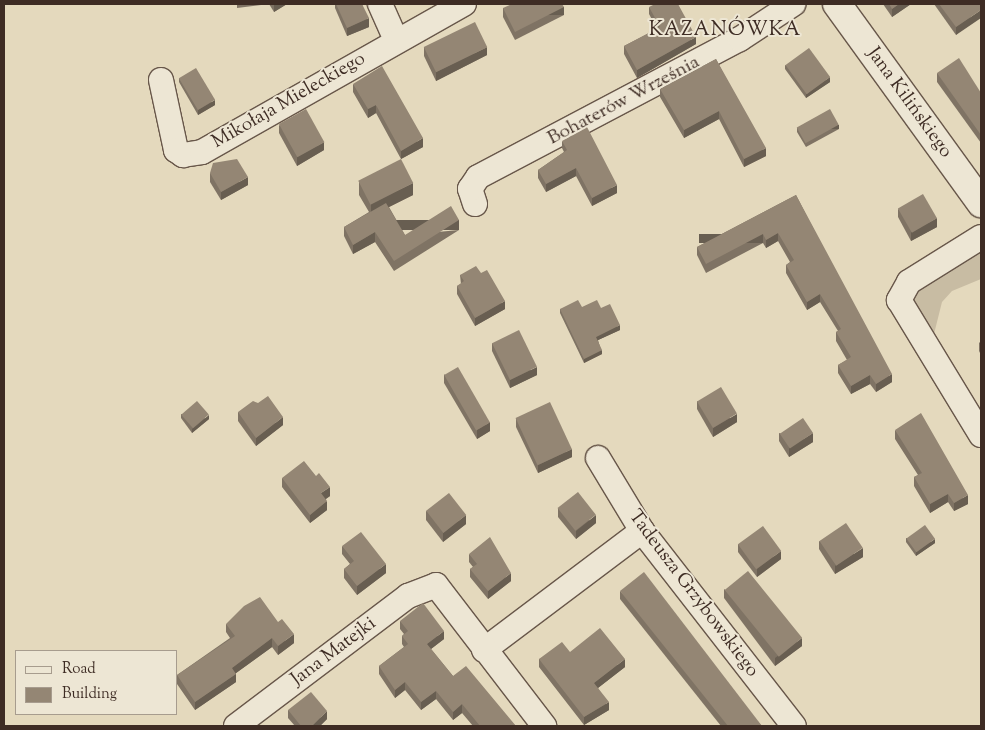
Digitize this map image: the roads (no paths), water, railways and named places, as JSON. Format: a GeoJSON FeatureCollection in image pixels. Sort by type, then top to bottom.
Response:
{"type":"FeatureCollection","features":[{"type":"Feature","properties":{"kind":"street"},"geometry":{"type":"LineString","coordinates":[[380,4],[396,40]]}},
{"type":"Feature","properties":{"kind":"street","name":"Mikołaja Mieleckiego"},"geometry":{"type":"LineString","coordinates":[[161,80],[176,150],[183,155],[202,152],[396,40],[464,4]]}},
{"type":"Feature","properties":{"kind":"street","name":"Bohaterów Września"},"geometry":{"type":"LineString","coordinates":[[475,204],[470,188],[478,177],[740,39],[793,4]]}},
{"type":"Feature","properties":{"kind":"street","name":"Jana Kilińskiego"},"geometry":{"type":"LineString","coordinates":[[837,4],[981,202]]}},
{"type":"Feature","properties":{"kind":"street"},"geometry":{"type":"LineString","coordinates":[[981,237],[909,282],[899,300],[981,434]]}},
{"type":"Feature","properties":{"kind":"street","name":"Tadeusza Grzybowskiego"},"geometry":{"type":"LineString","coordinates":[[598,458],[642,531],[794,726]]}},
{"type":"Feature","properties":{"kind":"street"},"geometry":{"type":"LineString","coordinates":[[544,726],[484,650],[642,531]]}},
{"type":"Feature","properties":{"kind":"street","name":"Jana Matejki"},"geometry":{"type":"LineString","coordinates":[[236,726],[408,596],[436,584],[484,650]]}},
{"type":"Feature","properties":{"kind":"district","name":"KAZANÓWKA"},"geometry":{"type":"Point","coordinates":[725,30]}}]}
